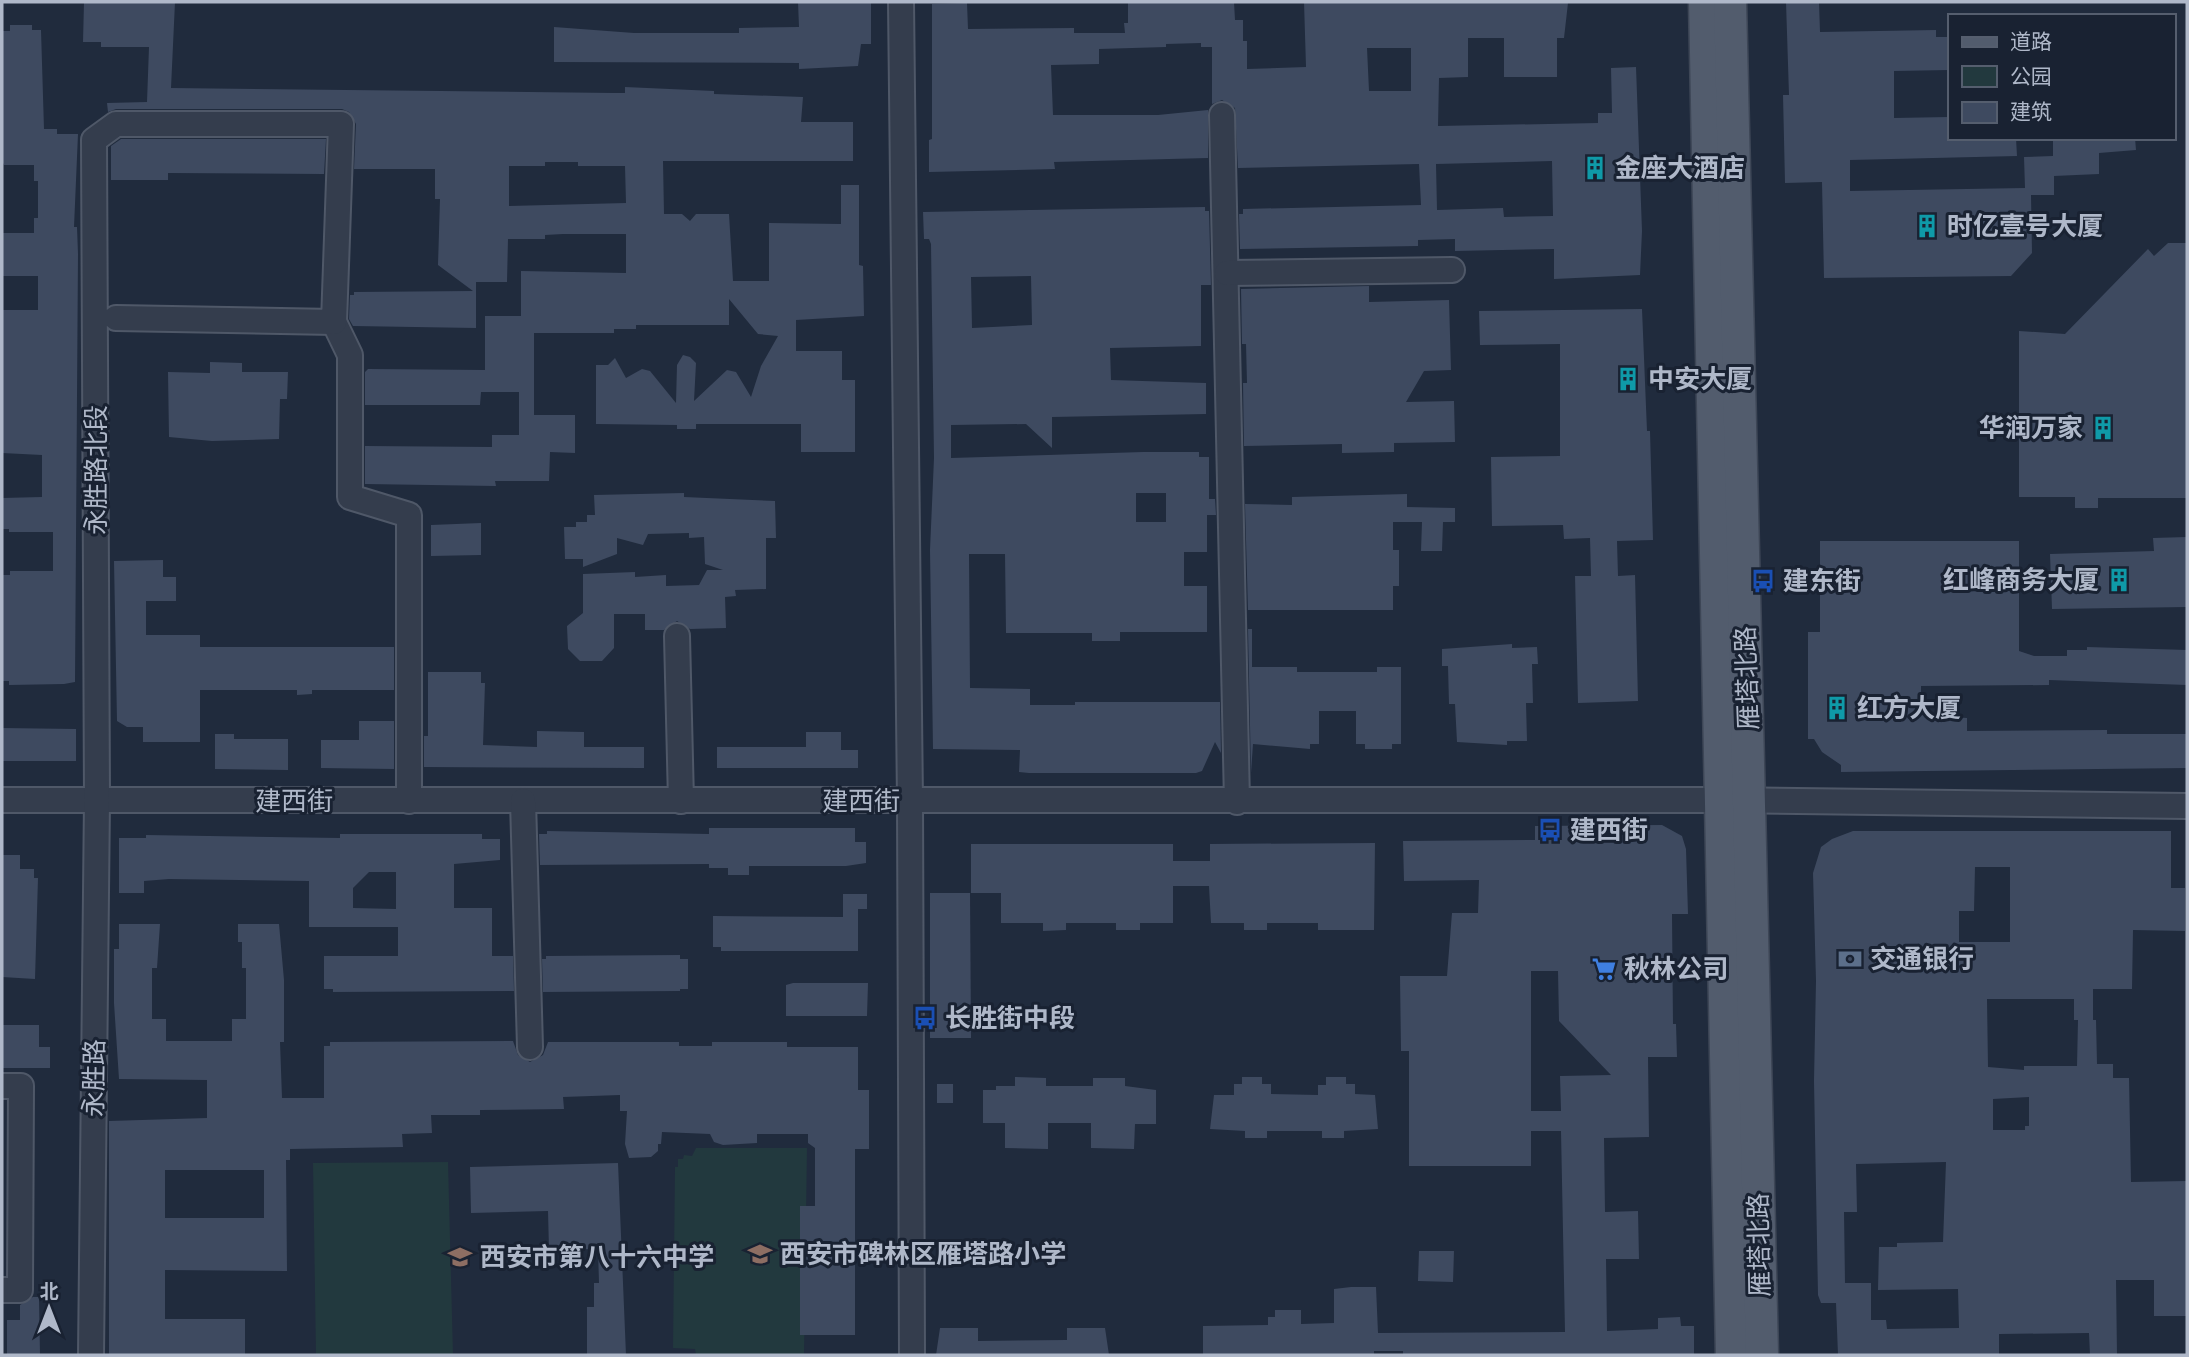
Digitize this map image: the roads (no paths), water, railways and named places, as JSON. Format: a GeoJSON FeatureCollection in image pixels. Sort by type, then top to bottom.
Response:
{"type":"FeatureCollection","features":[{"type":"Feature","properties":{"kind":"main road","name":"雁塔北路"},"geometry":{"type":"LineString","coordinates":[[1705,2],[1735,800],[1762,1355]]}},
{"type":"Feature","properties":{"kind":"main road","name":"雁塔北路"},"geometry":{"type":"LineString","coordinates":[[1730,2],[1735,800],[1732,1355]]}},
{"type":"Feature","properties":{"kind":"street"},"geometry":{"type":"LineString","coordinates":[[901,2],[910,802],[912,1355]]}},
{"type":"Feature","properties":{"kind":"street"},"geometry":{"type":"LineString","coordinates":[[1222,115],[1237,802]]}},
{"type":"Feature","properties":{"kind":"street","name":"永胜路北段"},"geometry":{"type":"LineString","coordinates":[[97,800],[94,139],[116,124],[341,124],[334,322]]}},
{"type":"Feature","properties":{"kind":"street"},"geometry":{"type":"LineString","coordinates":[[1227,273],[1452,270]]}},
{"type":"Feature","properties":{"kind":"street"},"geometry":{"type":"LineString","coordinates":[[116,318],[334,322],[350,355],[350,498],[409,515],[409,801]]}},
{"type":"Feature","properties":{"kind":"street"},"geometry":{"type":"LineString","coordinates":[[677,636],[681,801]]}},
{"type":"Feature","properties":{"kind":"street","name":"建西街"},"geometry":{"type":"LineString","coordinates":[[2,800],[1735,800]]}},
{"type":"Feature","properties":{"kind":"street","name":"永胜路"},"geometry":{"type":"LineString","coordinates":[[91,1355],[97,800]]}},
{"type":"Feature","properties":{"kind":"street"},"geometry":{"type":"LineString","coordinates":[[1735,800],[2187,806]]}},
{"type":"Feature","properties":{"kind":"street"},"geometry":{"type":"LineString","coordinates":[[523,801],[530,1047]]}},
{"type":"Feature","properties":{"kind":"street"},"geometry":{"type":"LineString","coordinates":[[2,1086],[21,1086],[11,1290]]}},
{"type":"Feature","properties":{"kind":"place","name":"金座大酒店"},"geometry":{"type":"Point","coordinates":[1595,168]}},
{"type":"Feature","properties":{"kind":"place","name":"时亿壹号大厦"},"geometry":{"type":"Point","coordinates":[1927,226]}},
{"type":"Feature","properties":{"kind":"place","name":"中安大厦"},"geometry":{"type":"Point","coordinates":[1628,379]}},
{"type":"Feature","properties":{"kind":"place","name":"华润万家"},"geometry":{"type":"Point","coordinates":[2103,428]}},
{"type":"Feature","properties":{"kind":"place","name":"红峰商务大厦"},"geometry":{"type":"Point","coordinates":[2119,580]}},
{"type":"Feature","properties":{"kind":"place","name":"建东街"},"geometry":{"type":"Point","coordinates":[1763,581]}},
{"type":"Feature","properties":{"kind":"place","name":"红方大厦"},"geometry":{"type":"Point","coordinates":[1837,708]}},
{"type":"Feature","properties":{"kind":"place","name":"建西街"},"geometry":{"type":"Point","coordinates":[1550,830]}},
{"type":"Feature","properties":{"kind":"place","name":"交通银行"},"geometry":{"type":"Point","coordinates":[1850,959]}},
{"type":"Feature","properties":{"kind":"place","name":"秋林公司"},"geometry":{"type":"Point","coordinates":[1604,969]}},
{"type":"Feature","properties":{"kind":"place","name":"长胜街中段"},"geometry":{"type":"Point","coordinates":[925,1018]}},
{"type":"Feature","properties":{"kind":"place","name":"西安市碑林区雁塔路小学"},"geometry":{"type":"Point","coordinates":[760,1254]}},
{"type":"Feature","properties":{"kind":"place","name":"西安市第八十六中学"},"geometry":{"type":"Point","coordinates":[460,1257]}}]}
